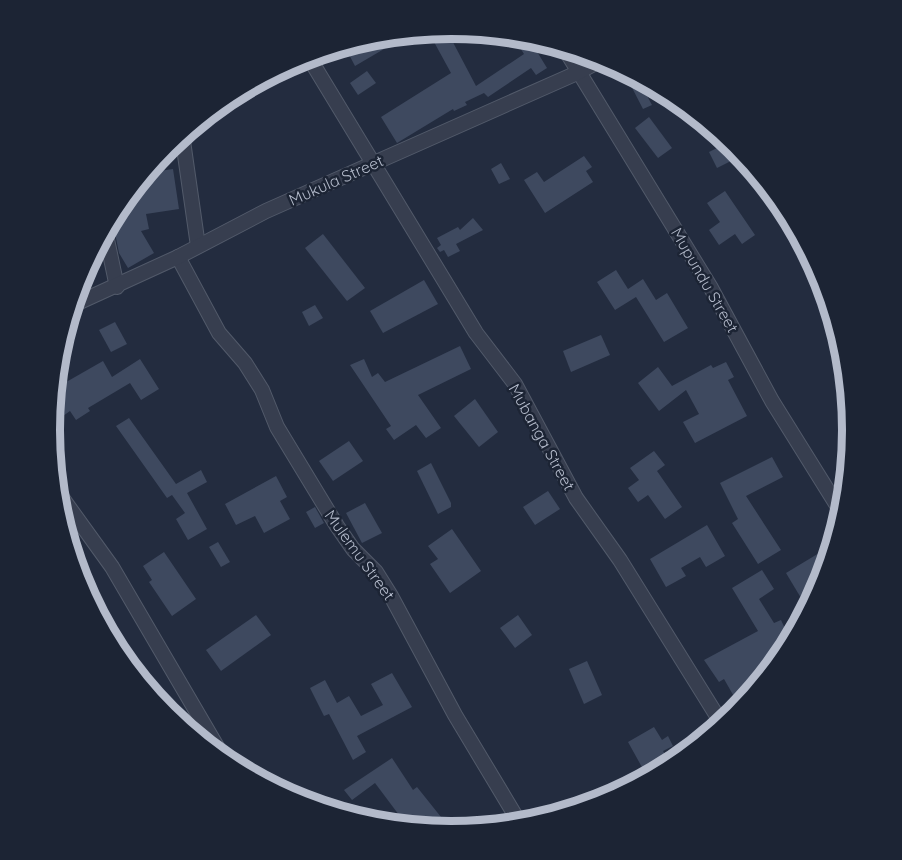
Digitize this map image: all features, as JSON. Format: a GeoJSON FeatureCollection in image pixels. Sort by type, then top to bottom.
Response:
{"type":"FeatureCollection","features":[{"type":"Feature","properties":{"kind":"street","name":"Mupundu Street"},"geometry":{"type":"LineString","coordinates":[[569,58],[711,288],[772,401],[835,502]]}},
{"type":"Feature","properties":{"kind":"street","name":"Mubanga Street"},"geometry":{"type":"LineString","coordinates":[[313,64],[476,333],[515,384],[576,498],[620,560],[717,716]]}},
{"type":"Feature","properties":{"kind":"street","name":"Mukula Street"},"geometry":{"type":"LineString","coordinates":[[82,301],[117,287],[266,211],[592,65]]}},
{"type":"Feature","properties":{"kind":"street"},"geometry":{"type":"LineString","coordinates":[[184,145],[198,246]]}},
{"type":"Feature","properties":{"kind":"street"},"geometry":{"type":"LineString","coordinates":[[108,242],[117,287]]}},
{"type":"Feature","properties":{"kind":"street","name":"Mulemu Street"},"geometry":{"type":"LineString","coordinates":[[178,257],[219,333],[245,363],[256,381],[278,427],[337,526],[353,549],[376,572],[391,596],[455,715],[515,815]]}},
{"type":"Feature","properties":{"kind":"street"},"geometry":{"type":"LineString","coordinates":[[68,506],[112,567],[201,730]]}},
{"type":"Feature","properties":{"kind":"building"},"geometry":{"type":"Polygon","coordinates":[[[451,39],[476,86],[524,54],[519,45],[538,49],[547,68],[536,75],[531,68],[488,97],[484,93],[465,102],[467,105],[454,111],[453,109],[397,143],[381,117],[451,73],[433,40],[451,39]]]}},
{"type":"Feature","properties":{"kind":"building"},"geometry":{"type":"Polygon","coordinates":[[[394,43],[355,66],[348,53],[394,43]]]}},
{"type":"Feature","properties":{"kind":"building"},"geometry":{"type":"Polygon","coordinates":[[[367,71],[376,83],[358,95],[350,83],[367,71]]]}},
{"type":"Feature","properties":{"kind":"building"},"geometry":{"type":"Polygon","coordinates":[[[629,82],[645,90],[652,105],[643,109],[629,82]]]}},
{"type":"Feature","properties":{"kind":"building"},"geometry":{"type":"Polygon","coordinates":[[[649,117],[672,148],[658,158],[635,128],[649,117]]]}},
{"type":"Feature","properties":{"kind":"building"},"geometry":{"type":"Polygon","coordinates":[[[720,147],[733,160],[717,168],[709,152],[720,147]]]}},
{"type":"Feature","properties":{"kind":"building"},"geometry":{"type":"Polygon","coordinates":[[[584,156],[592,167],[586,171],[593,182],[545,213],[524,180],[537,172],[544,182],[584,156]]]}},
{"type":"Feature","properties":{"kind":"building"},"geometry":{"type":"Polygon","coordinates":[[[501,163],[510,179],[499,184],[491,169],[501,163]]]}},
{"type":"Feature","properties":{"kind":"building"},"geometry":{"type":"Polygon","coordinates":[[[173,169],[179,209],[146,214],[149,229],[141,231],[154,253],[128,268],[119,253],[114,230],[158,171],[173,169]]]}},
{"type":"Feature","properties":{"kind":"building"},"geometry":{"type":"Polygon","coordinates":[[[725,191],[755,235],[742,244],[735,234],[719,245],[709,230],[720,222],[707,203],[725,191]]]}},
{"type":"Feature","properties":{"kind":"building"},"geometry":{"type":"Polygon","coordinates":[[[473,218],[483,230],[456,244],[460,251],[448,257],[444,250],[440,252],[437,248],[441,245],[437,238],[458,227],[460,230],[473,218]]]}},
{"type":"Feature","properties":{"kind":"building"},"geometry":{"type":"Polygon","coordinates":[[[323,234],[365,288],[347,301],[305,248],[323,234]]]}},
{"type":"Feature","properties":{"kind":"building"},"geometry":{"type":"Polygon","coordinates":[[[616,270],[628,289],[643,279],[656,300],[667,293],[688,328],[664,342],[636,297],[615,310],[597,282],[616,270]]]}},
{"type":"Feature","properties":{"kind":"building"},"geometry":{"type":"Polygon","coordinates":[[[424,280],[438,304],[383,333],[370,311],[424,280]]]}},
{"type":"Feature","properties":{"kind":"building"},"geometry":{"type":"Polygon","coordinates":[[[315,305],[323,318],[309,326],[302,312],[315,305]]]}},
{"type":"Feature","properties":{"kind":"building"},"geometry":{"type":"Polygon","coordinates":[[[115,322],[127,344],[111,352],[99,330],[115,322]]]}},
{"type":"Feature","properties":{"kind":"building"},"geometry":{"type":"Polygon","coordinates":[[[601,335],[610,355],[571,372],[563,351],[601,335]]]}},
{"type":"Feature","properties":{"kind":"building"},"geometry":{"type":"Polygon","coordinates":[[[460,346],[471,369],[418,395],[441,428],[426,438],[416,425],[394,440],[386,429],[391,426],[350,365],[364,359],[372,377],[378,373],[385,382],[460,346]]]}},
{"type":"Feature","properties":{"kind":"building"},"geometry":{"type":"Polygon","coordinates":[[[140,359],[159,389],[141,400],[130,383],[88,408],[90,411],[76,420],[70,411],[63,416],[61,412],[63,384],[103,361],[112,377],[140,359]]]}},
{"type":"Feature","properties":{"kind":"building"},"geometry":{"type":"Polygon","coordinates":[[[726,362],[734,377],[728,380],[747,416],[695,443],[683,422],[699,414],[686,390],[659,411],[638,383],[658,367],[672,386],[711,365],[713,368],[726,362]]]}},
{"type":"Feature","properties":{"kind":"building"},"geometry":{"type":"Polygon","coordinates":[[[475,399],[498,432],[479,447],[454,416],[475,399]]]}},
{"type":"Feature","properties":{"kind":"building"},"geometry":{"type":"Polygon","coordinates":[[[129,418],[176,484],[201,470],[207,482],[187,493],[207,529],[188,540],[176,519],[185,513],[172,495],[167,498],[116,426],[129,418]]]}},
{"type":"Feature","properties":{"kind":"building"},"geometry":{"type":"Polygon","coordinates":[[[349,441],[363,461],[333,481],[319,461],[349,441]]]}},
{"type":"Feature","properties":{"kind":"building"},"geometry":{"type":"Polygon","coordinates":[[[654,451],[665,465],[657,471],[682,507],[665,519],[648,495],[638,502],[628,488],[639,480],[630,468],[654,451]]]}},
{"type":"Feature","properties":{"kind":"building"},"geometry":{"type":"Polygon","coordinates":[[[772,457],[783,477],[746,496],[781,550],[758,564],[732,523],[738,519],[720,483],[772,457]]]}},
{"type":"Feature","properties":{"kind":"building"},"geometry":{"type":"Polygon","coordinates":[[[431,463],[451,503],[451,507],[438,514],[417,471],[431,463]]]}},
{"type":"Feature","properties":{"kind":"building"},"geometry":{"type":"Polygon","coordinates":[[[276,476],[287,497],[280,501],[290,519],[264,533],[255,516],[236,525],[225,504],[276,476]]]}},
{"type":"Feature","properties":{"kind":"building"},"geometry":{"type":"Polygon","coordinates":[[[548,491],[560,509],[535,525],[523,507],[548,491]]]}},
{"type":"Feature","properties":{"kind":"building"},"geometry":{"type":"Polygon","coordinates":[[[365,503],[382,533],[362,543],[346,513],[365,503]]]}},
{"type":"Feature","properties":{"kind":"building"},"geometry":{"type":"Polygon","coordinates":[[[315,507],[324,523],[315,528],[306,512],[315,507]]]}},
{"type":"Feature","properties":{"kind":"building"},"geometry":{"type":"Polygon","coordinates":[[[707,525],[725,556],[706,567],[700,557],[681,568],[686,576],[666,587],[650,559],[707,525]]]}},
{"type":"Feature","properties":{"kind":"building"},"geometry":{"type":"Polygon","coordinates":[[[452,529],[481,571],[450,593],[430,564],[438,559],[428,546],[452,529]]]}},
{"type":"Feature","properties":{"kind":"building"},"geometry":{"type":"Polygon","coordinates":[[[218,542],[230,562],[221,567],[209,547],[218,542]]]}},
{"type":"Feature","properties":{"kind":"building"},"geometry":{"type":"Polygon","coordinates":[[[823,551],[805,595],[801,598],[786,573],[823,551]]]}},
{"type":"Feature","properties":{"kind":"building"},"geometry":{"type":"Polygon","coordinates":[[[164,552],[196,599],[172,616],[149,582],[152,580],[143,566],[164,552]]]}},
{"type":"Feature","properties":{"kind":"building"},"geometry":{"type":"Polygon","coordinates":[[[762,570],[774,589],[759,599],[774,623],[781,620],[786,631],[761,668],[735,698],[724,679],[719,682],[704,660],[758,631],[732,588],[762,570]]]}},
{"type":"Feature","properties":{"kind":"building"},"geometry":{"type":"Polygon","coordinates":[[[256,615],[271,635],[221,671],[206,650],[256,615]]]}},
{"type":"Feature","properties":{"kind":"building"},"geometry":{"type":"Polygon","coordinates":[[[518,615],[532,635],[515,648],[500,628],[518,615]]]}},
{"type":"Feature","properties":{"kind":"building"},"geometry":{"type":"Polygon","coordinates":[[[587,661],[602,695],[584,704],[569,669],[587,661]]]}},
{"type":"Feature","properties":{"kind":"building"},"geometry":{"type":"Polygon","coordinates":[[[392,673],[412,707],[357,736],[366,752],[353,760],[329,714],[324,716],[310,688],[325,680],[337,703],[349,696],[361,716],[383,705],[371,684],[392,673]]]}},
{"type":"Feature","properties":{"kind":"building"},"geometry":{"type":"Polygon","coordinates":[[[654,727],[662,740],[668,736],[673,746],[663,751],[666,756],[644,770],[628,742],[654,727]]]}},
{"type":"Feature","properties":{"kind":"building"},"geometry":{"type":"Polygon","coordinates":[[[392,758],[413,790],[417,787],[441,817],[436,820],[401,818],[375,783],[352,800],[344,790],[392,758]]]}}]}
